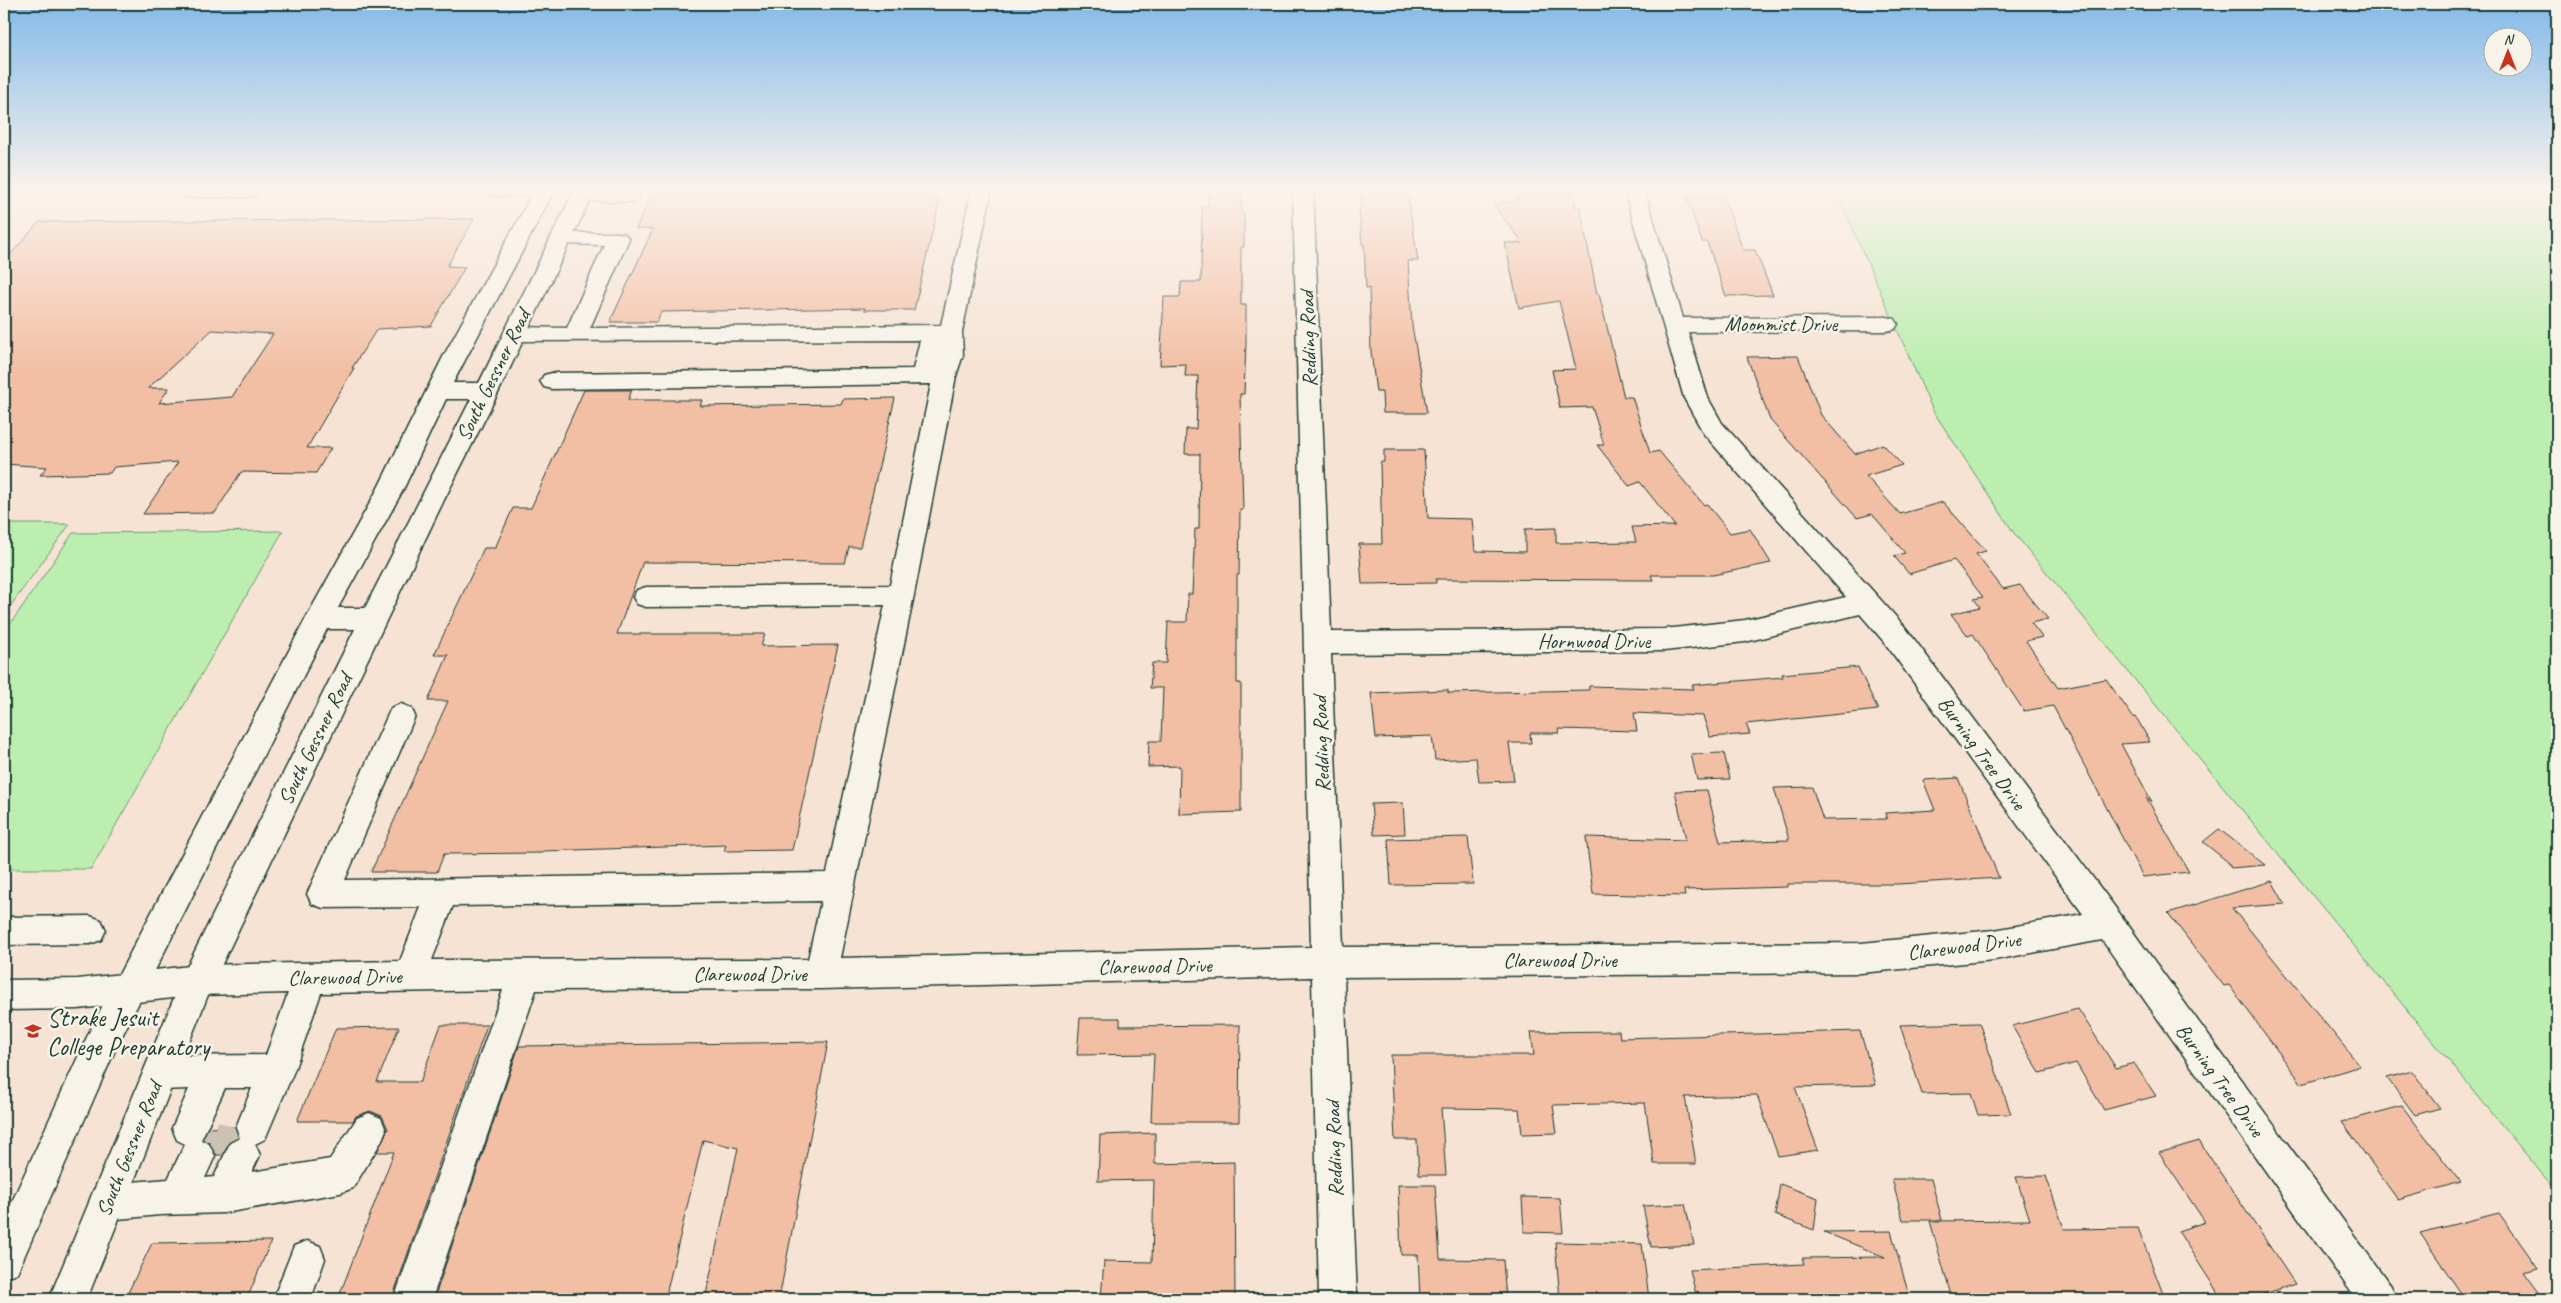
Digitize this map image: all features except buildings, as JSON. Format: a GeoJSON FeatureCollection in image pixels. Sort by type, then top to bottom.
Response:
{"type":"FeatureCollection","features":[{"type":"Feature","properties":{"kind":"street","name":"South Gessner Road"},"geometry":{"type":"LineString","coordinates":[[4,1260],[104,1037],[131,988],[191,864],[319,618],[390,490],[437,391],[512,250]]}},
{"type":"Feature","properties":{"kind":"street","name":"South Gessner Road"},"geometry":{"type":"LineString","coordinates":[[68,1299],[198,980],[430,502],[487,391],[555,250]]}},
{"type":"Feature","properties":{"kind":"street"},"geometry":{"type":"LineString","coordinates":[[575,335],[613,250]]}},
{"type":"Feature","properties":{"kind":"street"},"geometry":{"type":"LineString","coordinates":[[942,332],[965,250]]}},
{"type":"Feature","properties":{"kind":"street","name":"Redding Road"},"geometry":{"type":"LineString","coordinates":[[1305,250],[1338,1299]]}},
{"type":"Feature","properties":{"kind":"street","name":"Burning Tree Drive"},"geometry":{"type":"LineString","coordinates":[[1652,250],[1696,398],[1713,428],[1868,602],[1901,643],[2109,924],[2378,1299]]}},
{"type":"Feature","properties":{"kind":"street","name":"Moonmist Drive"},"geometry":{"type":"LineString","coordinates":[[1675,325],[1887,324]]}},
{"type":"Feature","properties":{"kind":"street"},"geometry":{"type":"LineString","coordinates":[[515,334],[942,332],[954,339],[948,370],[934,376],[552,381]]}},
{"type":"Feature","properties":{"kind":"street"},"geometry":{"type":"LineString","coordinates":[[821,974],[901,595],[934,376]]}},
{"type":"Feature","properties":{"kind":"street"},"geometry":{"type":"LineString","coordinates":[[437,391],[487,391]]}},
{"type":"Feature","properties":{"kind":"street"},"geometry":{"type":"LineString","coordinates":[[646,597],[901,595]]}},
{"type":"Feature","properties":{"kind":"street","name":"Hornwood Drive"},"geometry":{"type":"LineString","coordinates":[[1317,643],[1688,639],[1745,631],[1868,602]]}},
{"type":"Feature","properties":{"kind":"street"},"geometry":{"type":"LineString","coordinates":[[319,618],[374,619]]}},
{"type":"Feature","properties":{"kind":"street"},"geometry":{"type":"LineString","coordinates":[[401,716],[323,894],[839,887]]}},
{"type":"Feature","properties":{"kind":"street"},"geometry":{"type":"LineString","coordinates":[[410,976],[442,893]]}},
{"type":"Feature","properties":{"kind":"street","name":"Clarewood Drive"},"geometry":{"type":"LineString","coordinates":[[4,995],[78,994],[198,980],[525,974],[821,974],[1328,962],[1861,958],[1994,945],[2109,924]]}},
{"type":"Feature","properties":{"kind":"street"},"geometry":{"type":"LineString","coordinates":[[4,931],[90,930]]}},
{"type":"Feature","properties":{"kind":"street"},"geometry":{"type":"LineString","coordinates":[[413,1299],[525,974]]}},
{"type":"Feature","properties":{"kind":"street"},"geometry":{"type":"LineString","coordinates":[[192,1196],[246,1071],[310,978]]}},
{"type":"Feature","properties":{"kind":"street"},"geometry":{"type":"LineString","coordinates":[[160,1073],[246,1071]]}},
{"type":"Feature","properties":{"kind":"street"},"geometry":{"type":"LineString","coordinates":[[192,1196],[246,1071]]}},
{"type":"Feature","properties":{"kind":"street"},"geometry":{"type":"LineString","coordinates":[[107,1202],[192,1196],[340,1175],[369,1130]]}},
{"type":"Feature","properties":{"kind":"street"},"geometry":{"type":"LineString","coordinates":[[292,1299],[307,1260]]}},
{"type":"Feature","properties":{"kind":"green space"},"geometry":{"type":"Polygon","coordinates":[[[1862,250],[2557,250],[2557,1192],[2014,533],[1933,411],[1862,250]]]}},
{"type":"Feature","properties":{"kind":"green space"},"geometry":{"type":"Polygon","coordinates":[[[4,524],[70,524],[4,615],[4,524]]]}},
{"type":"Feature","properties":{"kind":"green space"},"geometry":{"type":"Polygon","coordinates":[[[283,531],[91,869],[4,869],[4,633],[73,533],[283,531]]]}},
{"type":"Feature","properties":{"kind":"tunnel"},"geometry":{"type":"LineString","coordinates":[[222,1155],[233,1127]]}},
{"type":"Feature","properties":{"kind":"tunnel"},"geometry":{"type":"LineString","coordinates":[[197,1156],[210,1128]]}},
{"type":"Feature","properties":{"kind":"place","name":"Strake Jesuit College Preparatory"},"geometry":{"type":"Point","coordinates":[33,1031]}}]}
